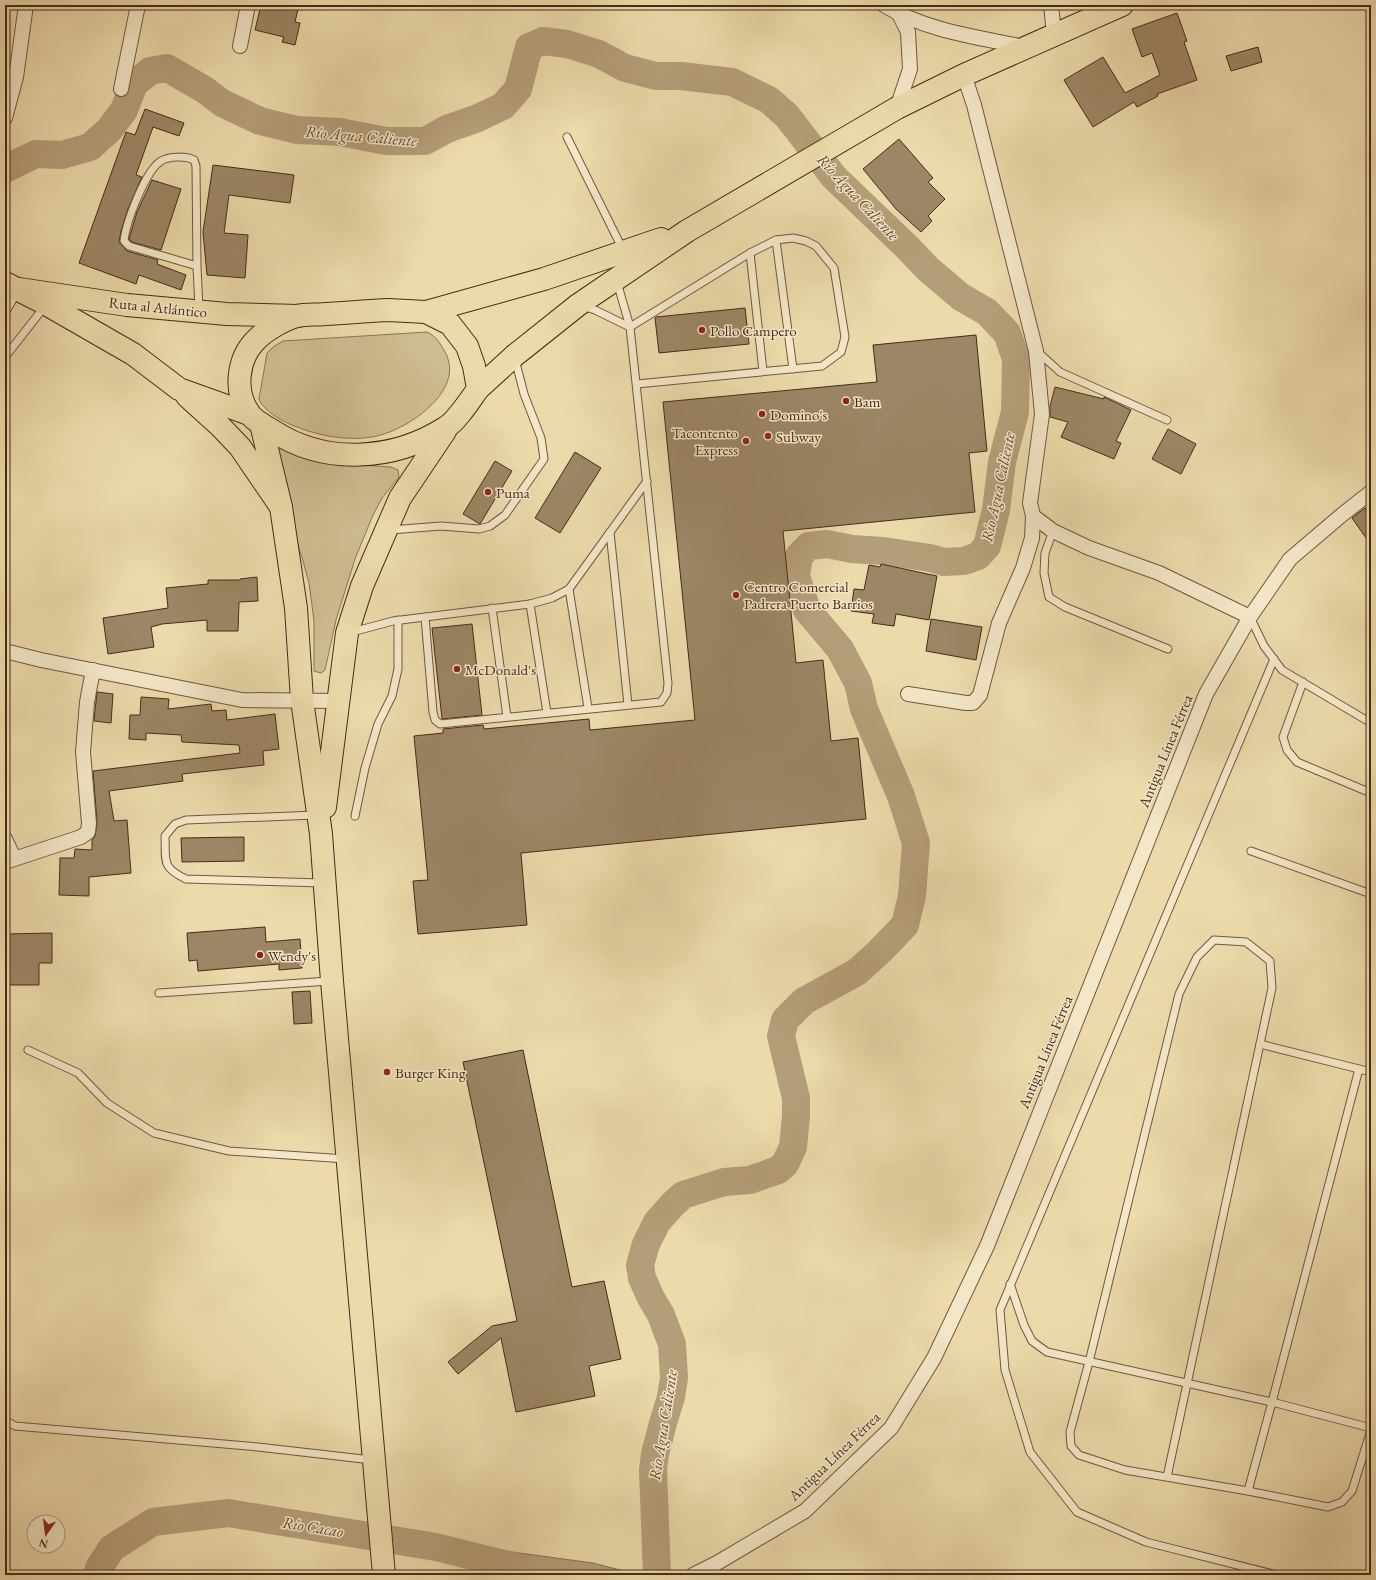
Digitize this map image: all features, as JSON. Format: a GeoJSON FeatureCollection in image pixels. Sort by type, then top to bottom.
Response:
{"type":"FeatureCollection","features":[{"type":"Feature","properties":{"kind":"main road"},"geometry":{"type":"LineString","coordinates":[[320,824],[347,633],[362,586],[400,498],[447,427],[478,389],[514,356],[578,305],[687,230],[897,108],[964,74],[1122,5]]}},
{"type":"Feature","properties":{"kind":"main road"},"geometry":{"type":"LineString","coordinates":[[384,1575],[332,981],[320,824],[302,700],[296,608],[281,507],[255,419],[240,396],[239,382],[241,370],[246,352],[255,341],[270,329],[298,316],[388,310],[426,312],[544,279],[687,230]]}},
{"type":"Feature","properties":{"kind":"main road"},"geometry":{"type":"LineString","coordinates":[[12,286],[133,354],[179,389],[219,425],[240,447],[281,507]]}},
{"type":"Feature","properties":{"kind":"main road","name":"Ruta al Atlántico"},"geometry":{"type":"LineString","coordinates":[[12,286],[127,305],[199,311],[298,316]]}},
{"type":"Feature","properties":{"kind":"main road"},"geometry":{"type":"LineString","coordinates":[[426,312],[450,324],[467,346],[474,366],[478,389]]}},
{"type":"Feature","properties":{"kind":"main road"},"geometry":{"type":"LineString","coordinates":[[179,389],[255,419],[296,444],[322,451],[357,456],[395,450],[425,440],[447,427]]}},
{"type":"Feature","properties":{"kind":"street"},"geometry":{"type":"LineString","coordinates":[[5,118],[9,85],[16,77],[26,5]]}},
{"type":"Feature","properties":{"kind":"street"},"geometry":{"type":"LineString","coordinates":[[121,89],[138,5]]}},
{"type":"Feature","properties":{"kind":"street"},"geometry":{"type":"LineString","coordinates":[[240,46],[248,5]]}},
{"type":"Feature","properties":{"kind":"street"},"geometry":{"type":"LineString","coordinates":[[884,5],[898,14],[953,32],[1024,48]]}},
{"type":"Feature","properties":{"kind":"street"},"geometry":{"type":"LineString","coordinates":[[1051,5],[1054,34]]}},
{"type":"Feature","properties":{"kind":"street"},"geometry":{"type":"LineString","coordinates":[[897,108],[910,69],[908,32],[898,14]]}},
{"type":"Feature","properties":{"kind":"street"},"geometry":{"type":"LineString","coordinates":[[908,694],[966,704],[973,703],[980,696],[999,623],[1023,568],[1032,538],[1033,516],[1030,503],[1042,414],[1036,351],[974,105],[964,74]]}},
{"type":"Feature","properties":{"kind":"street","name":"Antigua Línea Férrea"},"geometry":{"type":"LineString","coordinates":[[693,1575],[717,1563],[805,1511],[891,1428],[934,1358],[987,1246],[1206,694],[1250,617],[1290,559],[1371,492]]}},
{"type":"Feature","properties":{"kind":"street"},"geometry":{"type":"LineString","coordinates":[[1033,516],[1053,530],[1089,548],[1159,573],[1250,617]]}},
{"type":"Feature","properties":{"kind":"street"},"geometry":{"type":"LineString","coordinates":[[5,652],[242,700],[338,700]]}},
{"type":"Feature","properties":{"kind":"street"},"geometry":{"type":"LineString","coordinates":[[5,839],[10,860],[81,837],[88,832],[89,823],[83,752],[87,702],[93,670]]}},
{"type":"Feature","properties":{"kind":"lane"},"geometry":{"type":"LineString","coordinates":[[567,137],[624,252]]}},
{"type":"Feature","properties":{"kind":"lane"},"geometry":{"type":"LineString","coordinates":[[197,266],[129,246],[124,241],[135,204],[148,176],[161,161],[187,156],[194,160],[196,166],[199,311]]}},
{"type":"Feature","properties":{"kind":"lane"},"geometry":{"type":"LineString","coordinates":[[630,327],[750,253],[776,240],[793,238],[806,241],[816,246],[834,268],[846,337],[841,352],[822,366],[637,384]]}},
{"type":"Feature","properties":{"kind":"lane"},"geometry":{"type":"LineString","coordinates":[[776,240],[792,369]]}},
{"type":"Feature","properties":{"kind":"lane"},"geometry":{"type":"LineString","coordinates":[[750,253],[763,371]]}},
{"type":"Feature","properties":{"kind":"lane"},"geometry":{"type":"LineString","coordinates":[[425,617],[435,720],[440,724],[588,708],[661,702],[666,693],[668,683],[637,384],[630,327],[616,278]]}},
{"type":"Feature","properties":{"kind":"lane"},"geometry":{"type":"LineString","coordinates":[[5,313],[12,286]]}},
{"type":"Feature","properties":{"kind":"lane"},"geometry":{"type":"LineString","coordinates":[[5,357],[46,304]]}},
{"type":"Feature","properties":{"kind":"lane"},"geometry":{"type":"LineString","coordinates":[[578,305],[595,310],[630,327]]}},
{"type":"Feature","properties":{"kind":"lane"},"geometry":{"type":"LineString","coordinates":[[1036,351],[1060,372],[1167,420]]}},
{"type":"Feature","properties":{"kind":"lane"},"geometry":{"type":"LineString","coordinates":[[386,530],[441,526],[480,529],[490,526],[504,515],[544,458],[541,438],[524,394],[514,356]]}},
{"type":"Feature","properties":{"kind":"lane"},"geometry":{"type":"LineString","coordinates":[[347,633],[398,620],[530,604],[552,598],[570,589],[647,481]]}},
{"type":"Feature","properties":{"kind":"lane"},"geometry":{"type":"LineString","coordinates":[[1053,530],[1045,553],[1044,573],[1049,597],[1065,607],[1168,649]]}},
{"type":"Feature","properties":{"kind":"lane"},"geometry":{"type":"LineString","coordinates":[[610,532],[628,705]]}},
{"type":"Feature","properties":{"kind":"lane"},"geometry":{"type":"LineString","coordinates":[[570,589],[588,708]]}},
{"type":"Feature","properties":{"kind":"lane"},"geometry":{"type":"LineString","coordinates":[[530,604],[547,713]]}},
{"type":"Feature","properties":{"kind":"lane"},"geometry":{"type":"LineString","coordinates":[[492,608],[507,717]]}},
{"type":"Feature","properties":{"kind":"lane"},"geometry":{"type":"LineString","coordinates":[[1250,617],[1264,646],[1282,670],[1371,723]]}},
{"type":"Feature","properties":{"kind":"lane"},"geometry":{"type":"LineString","coordinates":[[355,816],[365,768],[378,724],[392,696],[398,669],[398,620]]}},
{"type":"Feature","properties":{"kind":"lane"},"geometry":{"type":"LineString","coordinates":[[1274,659],[1000,1310],[1005,1370],[1030,1452],[1078,1512],[1146,1542],[1277,1575]]}},
{"type":"Feature","properties":{"kind":"lane"},"geometry":{"type":"LineString","coordinates":[[1303,682],[1283,737],[1287,750],[1297,762],[1371,793]]}},
{"type":"Feature","properties":{"kind":"lane"},"geometry":{"type":"LineString","coordinates":[[320,824],[186,820],[176,824],[165,836],[166,864],[174,873],[186,879],[325,884]]}},
{"type":"Feature","properties":{"kind":"lane"},"geometry":{"type":"LineString","coordinates":[[1251,851],[1371,894]]}},
{"type":"Feature","properties":{"kind":"lane"},"geometry":{"type":"LineString","coordinates":[[1010,1284],[1024,1325],[1032,1341],[1047,1352],[1089,1362],[1187,1383],[1272,1402],[1371,1429],[1352,1491],[1342,1502],[1328,1507],[1248,1491],[1125,1470],[1079,1455],[1071,1446],[1070,1432],[1089,1362],[1179,994],[1198,957],[1214,940],[1246,942],[1270,961],[1272,988],[1187,1383],[1167,1477]]}},
{"type":"Feature","properties":{"kind":"lane"},"geometry":{"type":"LineString","coordinates":[[159,993],[332,981]]}},
{"type":"Feature","properties":{"kind":"lane"},"geometry":{"type":"LineString","coordinates":[[1260,1044],[1371,1072]]}},
{"type":"Feature","properties":{"kind":"lane"},"geometry":{"type":"LineString","coordinates":[[28,1050],[78,1073],[106,1103],[154,1133],[229,1151],[348,1160]]}},
{"type":"Feature","properties":{"kind":"lane"},"geometry":{"type":"LineString","coordinates":[[1248,1491],[1359,1069]]}},
{"type":"Feature","properties":{"kind":"lane"},"geometry":{"type":"LineString","coordinates":[[5,1420],[15,1426],[258,1447],[374,1460]]}},
{"type":"Feature","properties":{"kind":"shaded area"},"geometry":{"type":"Polygon","coordinates":[[[427,332],[435,338],[445,352],[450,367],[448,381],[440,395],[429,407],[415,418],[386,434],[363,438],[343,438],[315,433],[281,420],[265,408],[259,399],[267,353],[283,341],[427,332]]]}},
{"type":"Feature","properties":{"kind":"shaded area"},"geometry":{"type":"Polygon","coordinates":[[[264,436],[331,463],[391,467],[398,470],[399,477],[382,498],[373,515],[355,559],[336,620],[325,670],[321,673],[314,671],[314,621],[309,583],[264,436]]]}},
{"type":"Feature","properties":{"kind":"shaded area"},"geometry":{"type":"Polygon","coordinates":[[[436,1547],[475,1547],[593,1563],[639,1575],[497,1575],[436,1547]]]}},
{"type":"Feature","properties":{"kind":"building"},"geometry":{"type":"Polygon","coordinates":[[[261,5],[299,5],[295,22],[300,23],[295,45],[282,42],[284,37],[255,30],[261,5]]]}},
{"type":"Feature","properties":{"kind":"building"},"geometry":{"type":"Polygon","coordinates":[[[1177,13],[1187,41],[1184,42],[1197,80],[1157,94],[1158,96],[1137,107],[1134,102],[1093,127],[1064,80],[1103,57],[1125,93],[1160,75],[1152,53],[1142,57],[1132,29],[1177,13]]]}},
{"type":"Feature","properties":{"kind":"building"},"geometry":{"type":"Polygon","coordinates":[[[1258,47],[1262,62],[1231,71],[1226,56],[1258,47]]]}},
{"type":"Feature","properties":{"kind":"building"},"geometry":{"type":"Polygon","coordinates":[[[145,109],[184,123],[179,136],[153,127],[136,175],[142,177],[128,209],[119,242],[127,251],[158,260],[157,264],[186,275],[181,290],[139,275],[136,284],[79,263],[126,132],[135,135],[145,109]]]}},
{"type":"Feature","properties":{"kind":"building"},"geometry":{"type":"Polygon","coordinates":[[[899,139],[933,178],[928,182],[945,199],[928,216],[932,221],[921,232],[896,209],[863,169],[899,139]]]}},
{"type":"Feature","properties":{"kind":"building"},"geometry":{"type":"Polygon","coordinates":[[[213,165],[294,175],[290,203],[229,195],[224,233],[248,235],[245,278],[207,275],[203,232],[213,165]]]}},
{"type":"Feature","properties":{"kind":"building"},"geometry":{"type":"Polygon","coordinates":[[[152,180],[181,189],[161,250],[132,242],[129,239],[137,212],[152,180]]]}},
{"type":"Feature","properties":{"kind":"building","name":"Pollo Campero"},"geometry":{"type":"Polygon","coordinates":[[[745,308],[749,344],[659,353],[656,317],[745,308]]]}},
{"type":"Feature","properties":{"kind":"building","name":"Centro Comercial Padrera Puerto Barrios"},"geometry":{"type":"Polygon","coordinates":[[[976,335],[987,451],[969,453],[975,512],[783,531],[796,663],[823,660],[831,741],[858,738],[866,819],[521,853],[527,925],[418,934],[413,881],[428,880],[414,736],[443,733],[443,729],[483,725],[484,729],[589,719],[590,730],[695,720],[663,402],[877,382],[873,345],[976,335]]]}},
{"type":"Feature","properties":{"kind":"building"},"geometry":{"type":"Polygon","coordinates":[[[1055,387],[1104,399],[1104,397],[1131,410],[1116,441],[1121,443],[1114,459],[1061,437],[1068,422],[1050,417],[1050,406],[1055,387]]]}},
{"type":"Feature","properties":{"kind":"building"},"geometry":{"type":"Polygon","coordinates":[[[1168,429],[1196,444],[1181,474],[1152,459],[1168,429]]]}},
{"type":"Feature","properties":{"kind":"building"},"geometry":{"type":"Polygon","coordinates":[[[575,452],[601,468],[560,533],[535,518],[575,452]]]}},
{"type":"Feature","properties":{"kind":"building","name":"Puma"},"geometry":{"type":"Polygon","coordinates":[[[495,461],[512,471],[480,524],[463,514],[495,461]]]}},
{"type":"Feature","properties":{"kind":"building"},"geometry":{"type":"Polygon","coordinates":[[[1365,508],[1371,517],[1371,545],[1352,518],[1365,508]]]}},
{"type":"Feature","properties":{"kind":"building"},"geometry":{"type":"Polygon","coordinates":[[[881,564],[937,576],[929,620],[896,614],[894,626],[872,623],[874,614],[851,611],[854,589],[864,590],[869,565],[880,567],[881,564]]]}},
{"type":"Feature","properties":{"kind":"building"},"geometry":{"type":"Polygon","coordinates":[[[257,577],[258,601],[239,602],[238,631],[207,631],[207,620],[162,624],[151,627],[154,647],[108,654],[103,618],[168,608],[166,588],[208,584],[208,580],[240,580],[257,577]]]}},
{"type":"Feature","properties":{"kind":"building"},"geometry":{"type":"Polygon","coordinates":[[[931,619],[982,627],[976,660],[926,651],[931,619]]]}},
{"type":"Feature","properties":{"kind":"building","name":"McDonald's"},"geometry":{"type":"Polygon","coordinates":[[[472,624],[482,715],[442,719],[432,628],[472,624]]]}},
{"type":"Feature","properties":{"kind":"building"},"geometry":{"type":"Polygon","coordinates":[[[97,692],[113,694],[111,723],[94,721],[97,692]]]}},
{"type":"Feature","properties":{"kind":"building"},"geometry":{"type":"Polygon","coordinates":[[[141,697],[169,699],[168,709],[211,704],[212,711],[226,710],[227,720],[275,714],[279,749],[263,751],[264,765],[182,774],[183,781],[109,791],[114,821],[127,820],[131,873],[89,877],[89,896],[59,895],[60,858],[74,858],[75,849],[92,850],[92,840],[95,836],[97,822],[93,771],[240,753],[239,745],[182,742],[181,735],[146,733],[146,740],[129,739],[130,715],[140,715],[141,697]]]}},
{"type":"Feature","properties":{"kind":"building"},"geometry":{"type":"Polygon","coordinates":[[[244,837],[244,861],[182,862],[181,838],[244,837]]]}},
{"type":"Feature","properties":{"kind":"building"},"geometry":{"type":"Polygon","coordinates":[[[265,927],[266,942],[300,939],[302,968],[279,970],[279,964],[198,971],[197,960],[189,961],[187,933],[265,927]]]}},
{"type":"Feature","properties":{"kind":"building"},"geometry":{"type":"Polygon","coordinates":[[[52,933],[52,963],[39,963],[39,985],[5,985],[5,934],[52,933]]]}},
{"type":"Feature","properties":{"kind":"building"},"geometry":{"type":"Polygon","coordinates":[[[310,991],[312,1023],[294,1024],[292,992],[310,991]]]}},
{"type":"Feature","properties":{"kind":"building"},"geometry":{"type":"Polygon","coordinates":[[[523,1050],[572,1287],[604,1281],[621,1359],[589,1366],[595,1396],[516,1412],[501,1338],[458,1374],[448,1362],[492,1326],[517,1321],[463,1062],[523,1050]]]}},
{"type":"Feature","properties":{"kind":"waterway","name":"Río Agua Caliente"},"geometry":{"type":"LineString","coordinates":[[5,169],[36,154],[62,155],[90,147],[109,130],[124,110],[134,84],[150,71],[167,68],[205,90],[222,103],[260,121],[297,130],[340,132],[386,141],[425,141],[447,129],[478,118],[503,106],[518,89],[529,47],[543,41],[567,44],[599,54],[625,68],[656,76],[681,76],[732,82],[769,100],[787,116],[834,177],[928,269],[961,297],[987,312],[1007,333],[1016,359],[1015,412],[1002,462],[996,510],[987,546],[978,556],[964,561],[944,562],[930,558],[883,551],[852,549],[827,544],[809,546],[799,556],[796,576],[807,610],[840,649],[858,683],[864,709],[901,796],[916,843],[912,896],[905,925],[880,951],[857,972],[804,1001],[785,1020],[781,1036],[796,1098],[793,1147],[785,1164],[778,1170],[750,1180],[724,1182],[683,1195],[657,1222],[646,1244],[640,1265],[642,1278],[661,1315],[672,1344],[674,1378],[671,1397],[655,1454],[653,1470],[657,1575]]}},
{"type":"Feature","properties":{"kind":"waterway","name":"Río Cacao"},"geometry":{"type":"LineString","coordinates":[[97,1575],[99,1568],[112,1548],[153,1522],[228,1513],[436,1547],[549,1575]]}},
{"type":"Feature","properties":{"kind":"place","name":"Pollo Campero"},"geometry":{"type":"Point","coordinates":[702,330]}},
{"type":"Feature","properties":{"kind":"place","name":"Bam"},"geometry":{"type":"Point","coordinates":[846,401]}},
{"type":"Feature","properties":{"kind":"place","name":"Domino's"},"geometry":{"type":"Point","coordinates":[762,414]}},
{"type":"Feature","properties":{"kind":"place","name":"Subway"},"geometry":{"type":"Point","coordinates":[768,436]}},
{"type":"Feature","properties":{"kind":"place","name":"Tacontento Express"},"geometry":{"type":"Point","coordinates":[746,441]}},
{"type":"Feature","properties":{"kind":"place","name":"Puma"},"geometry":{"type":"Point","coordinates":[488,492]}},
{"type":"Feature","properties":{"kind":"place","name":"Centro Comercial Padrera Puerto Barrios"},"geometry":{"type":"Point","coordinates":[736,595]}},
{"type":"Feature","properties":{"kind":"place","name":"McDonald's"},"geometry":{"type":"Point","coordinates":[457,669]}},
{"type":"Feature","properties":{"kind":"place","name":"Wendy's"},"geometry":{"type":"Point","coordinates":[260,955]}},
{"type":"Feature","properties":{"kind":"place","name":"Burger King"},"geometry":{"type":"Point","coordinates":[387,1072]}}]}
